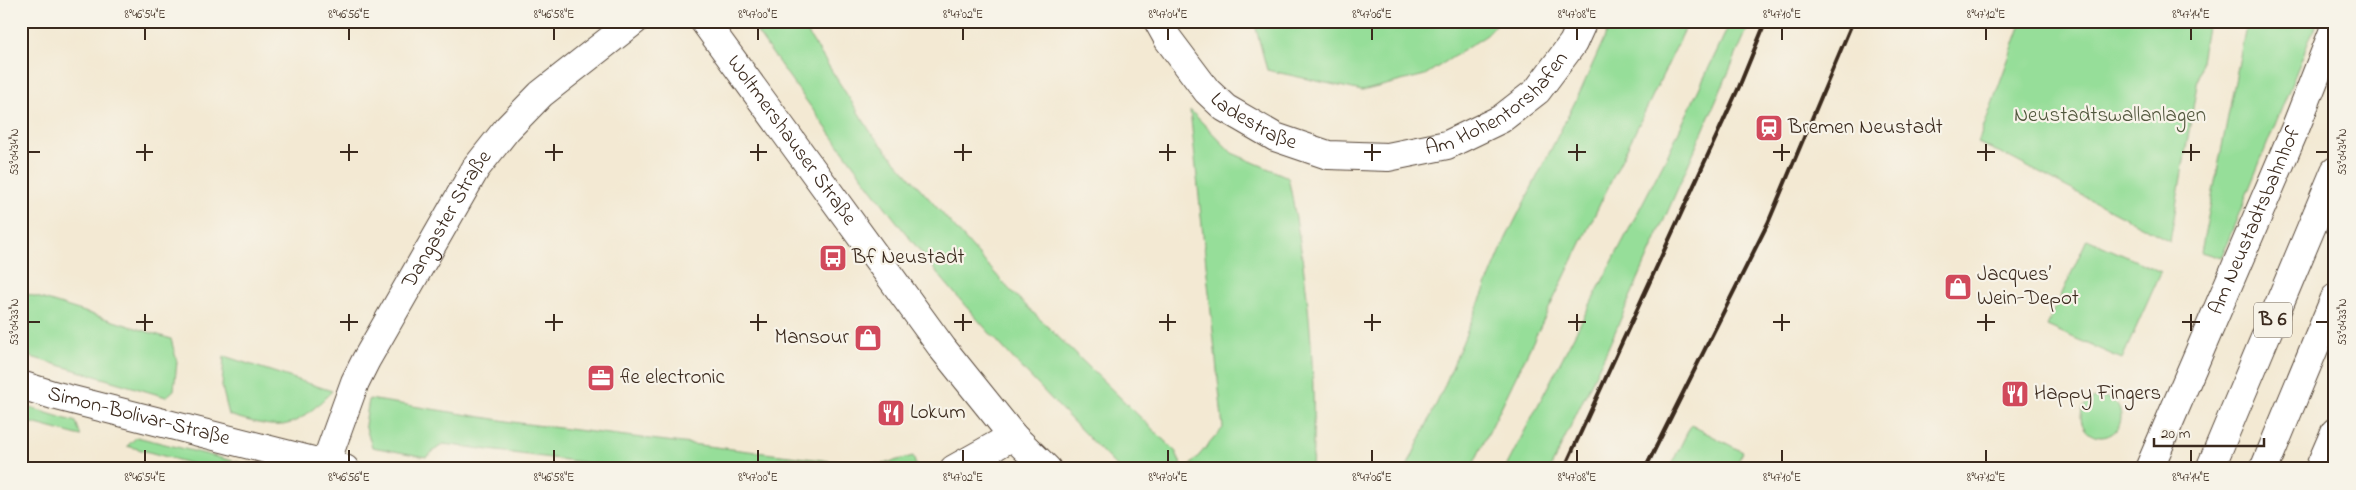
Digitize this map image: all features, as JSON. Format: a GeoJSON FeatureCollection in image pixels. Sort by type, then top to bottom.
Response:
{"type":"FeatureCollection","features":[{"type":"Feature","properties":{"kind":"main road","name":"Dangaster Straße"},"geometry":{"type":"LineString","coordinates":[[335,467],[355,382],[476,168],[508,129],[541,94],[634,21]]}},
{"type":"Feature","properties":{"kind":"main road","name":"Woltmershauser Straße"},"geometry":{"type":"LineString","coordinates":[[704,21],[943,349],[1013,436],[1047,469]]}},
{"type":"Feature","properties":{"kind":"main road","name":"Ladestraße"},"geometry":{"type":"LineString","coordinates":[[1158,21],[1168,39],[1207,91],[1225,108],[1241,118],[1275,137],[1328,155],[1388,157]]}},
{"type":"Feature","properties":{"kind":"main road","name":"Am Hohentorshafen"},"geometry":{"type":"LineString","coordinates":[[1388,157],[1448,145],[1501,119],[1537,91],[1573,43],[1583,21]]}},
{"type":"Feature","properties":{"kind":"main road","name":"Am Neustadtsbahnhof"},"geometry":{"type":"LineString","coordinates":[[2150,469],[2295,129],[2335,27]]}},
{"type":"Feature","properties":{"kind":"main road","name":"B 6"},"geometry":{"type":"LineString","coordinates":[[2210,469],[2335,171]]}},
{"type":"Feature","properties":{"kind":"main road","name":"B 6"},"geometry":{"type":"LineString","coordinates":[[2264,469],[2335,298]]}},
{"type":"Feature","properties":{"kind":"main road","name":"Simon-Bolivar-Straße"},"geometry":{"type":"LineString","coordinates":[[21,385],[53,395],[335,467]]}},
{"type":"Feature","properties":{"kind":"main road"},"geometry":{"type":"LineString","coordinates":[[2319,469],[2335,432]]}},
{"type":"Feature","properties":{"kind":"main road"},"geometry":{"type":"LineString","coordinates":[[954,469],[1013,436]]}},
{"type":"Feature","properties":{"kind":"green space"},"geometry":{"type":"Polygon","coordinates":[[[749,21],[800,21],[872,134],[1008,288],[1176,452],[1183,469],[1119,469],[1008,353],[944,281],[820,120],[749,21]]]}},
{"type":"Feature","properties":{"kind":"green space"},"geometry":{"type":"Polygon","coordinates":[[[1254,21],[1500,21],[1487,35],[1425,75],[1362,91],[1267,70],[1254,21]]]}},
{"type":"Feature","properties":{"kind":"green space"},"geometry":{"type":"Polygon","coordinates":[[[1612,21],[1689,21],[1471,469],[1406,469],[1441,394],[1506,238],[1581,90],[1612,21]]]}},
{"type":"Feature","properties":{"kind":"green space"},"geometry":{"type":"Polygon","coordinates":[[[1731,21],[1751,21],[1608,348],[1550,469],[1505,469],[1668,154],[1731,21]]]}},
{"type":"Feature","properties":{"kind":"green space","name":"Neustadtswallanlagen"},"geometry":{"type":"Polygon","coordinates":[[[2022,21],[2208,21],[2170,241],[2003,154],[1978,143],[2022,21]]]}},
{"type":"Feature","properties":{"kind":"green space","name":"Neustadtswallanlagen"},"geometry":{"type":"Polygon","coordinates":[[[2247,21],[2317,21],[2221,258],[2201,252],[2247,21]]]}},
{"type":"Feature","properties":{"kind":"green space"},"geometry":{"type":"Polygon","coordinates":[[[1190,110],[1232,153],[1288,177],[1306,285],[1312,359],[1312,469],[1187,469],[1223,428],[1190,110]]]}},
{"type":"Feature","properties":{"kind":"green space"},"geometry":{"type":"Polygon","coordinates":[[[2087,239],[2161,272],[2122,359],[2047,326],[2087,239]]]}},
{"type":"Feature","properties":{"kind":"green space"},"geometry":{"type":"Polygon","coordinates":[[[21,292],[171,339],[177,362],[174,390],[166,397],[21,354],[21,292]]]}},
{"type":"Feature","properties":{"kind":"green space"},"geometry":{"type":"Polygon","coordinates":[[[224,356],[332,391],[306,414],[296,421],[285,424],[262,424],[229,415],[222,387],[224,356]]]}},
{"type":"Feature","properties":{"kind":"green space"},"geometry":{"type":"Polygon","coordinates":[[[2105,397],[2112,400],[2118,406],[2121,417],[2120,425],[2112,434],[2105,437],[2097,437],[2090,434],[2082,425],[2081,413],[2084,406],[2093,398],[2105,397]]]}},
{"type":"Feature","properties":{"kind":"green space"},"geometry":{"type":"Polygon","coordinates":[[[369,399],[519,423],[830,461],[882,464],[913,456],[917,469],[636,469],[443,444],[426,457],[372,447],[365,425],[369,399]]]}},
{"type":"Feature","properties":{"kind":"green space"},"geometry":{"type":"Polygon","coordinates":[[[21,405],[76,422],[81,436],[21,420],[21,405]]]}},
{"type":"Feature","properties":{"kind":"green space"},"geometry":{"type":"Polygon","coordinates":[[[1691,425],[1743,452],[1734,469],[1669,469],[1691,425]]]}},
{"type":"Feature","properties":{"kind":"green space"},"geometry":{"type":"Polygon","coordinates":[[[137,437],[265,469],[211,469],[127,446],[137,437]]]}},
{"type":"Feature","properties":{"kind":"railway"},"geometry":{"type":"LineString","coordinates":[[1564,469],[1739,87],[1766,21]]}},
{"type":"Feature","properties":{"kind":"railway"},"geometry":{"type":"LineString","coordinates":[[1645,469],[1768,223],[1853,21]]}},
{"type":"Feature","properties":{"kind":"place","name":"Bremen Neustadt"},"geometry":{"type":"Point","coordinates":[1769,128]}},
{"type":"Feature","properties":{"kind":"place","name":"Bf Neustadt"},"geometry":{"type":"Point","coordinates":[833,258]}},
{"type":"Feature","properties":{"kind":"place","name":"Jacques’ Wein-Depot"},"geometry":{"type":"Point","coordinates":[1958,287]}},
{"type":"Feature","properties":{"kind":"place","name":"Mansour"},"geometry":{"type":"Point","coordinates":[868,338]}},
{"type":"Feature","properties":{"kind":"place","name":"fle electronic"},"geometry":{"type":"Point","coordinates":[601,378]}},
{"type":"Feature","properties":{"kind":"place","name":"Happy Fingers"},"geometry":{"type":"Point","coordinates":[2015,394]}},
{"type":"Feature","properties":{"kind":"place","name":"Lokum"},"geometry":{"type":"Point","coordinates":[891,413]}}]}
